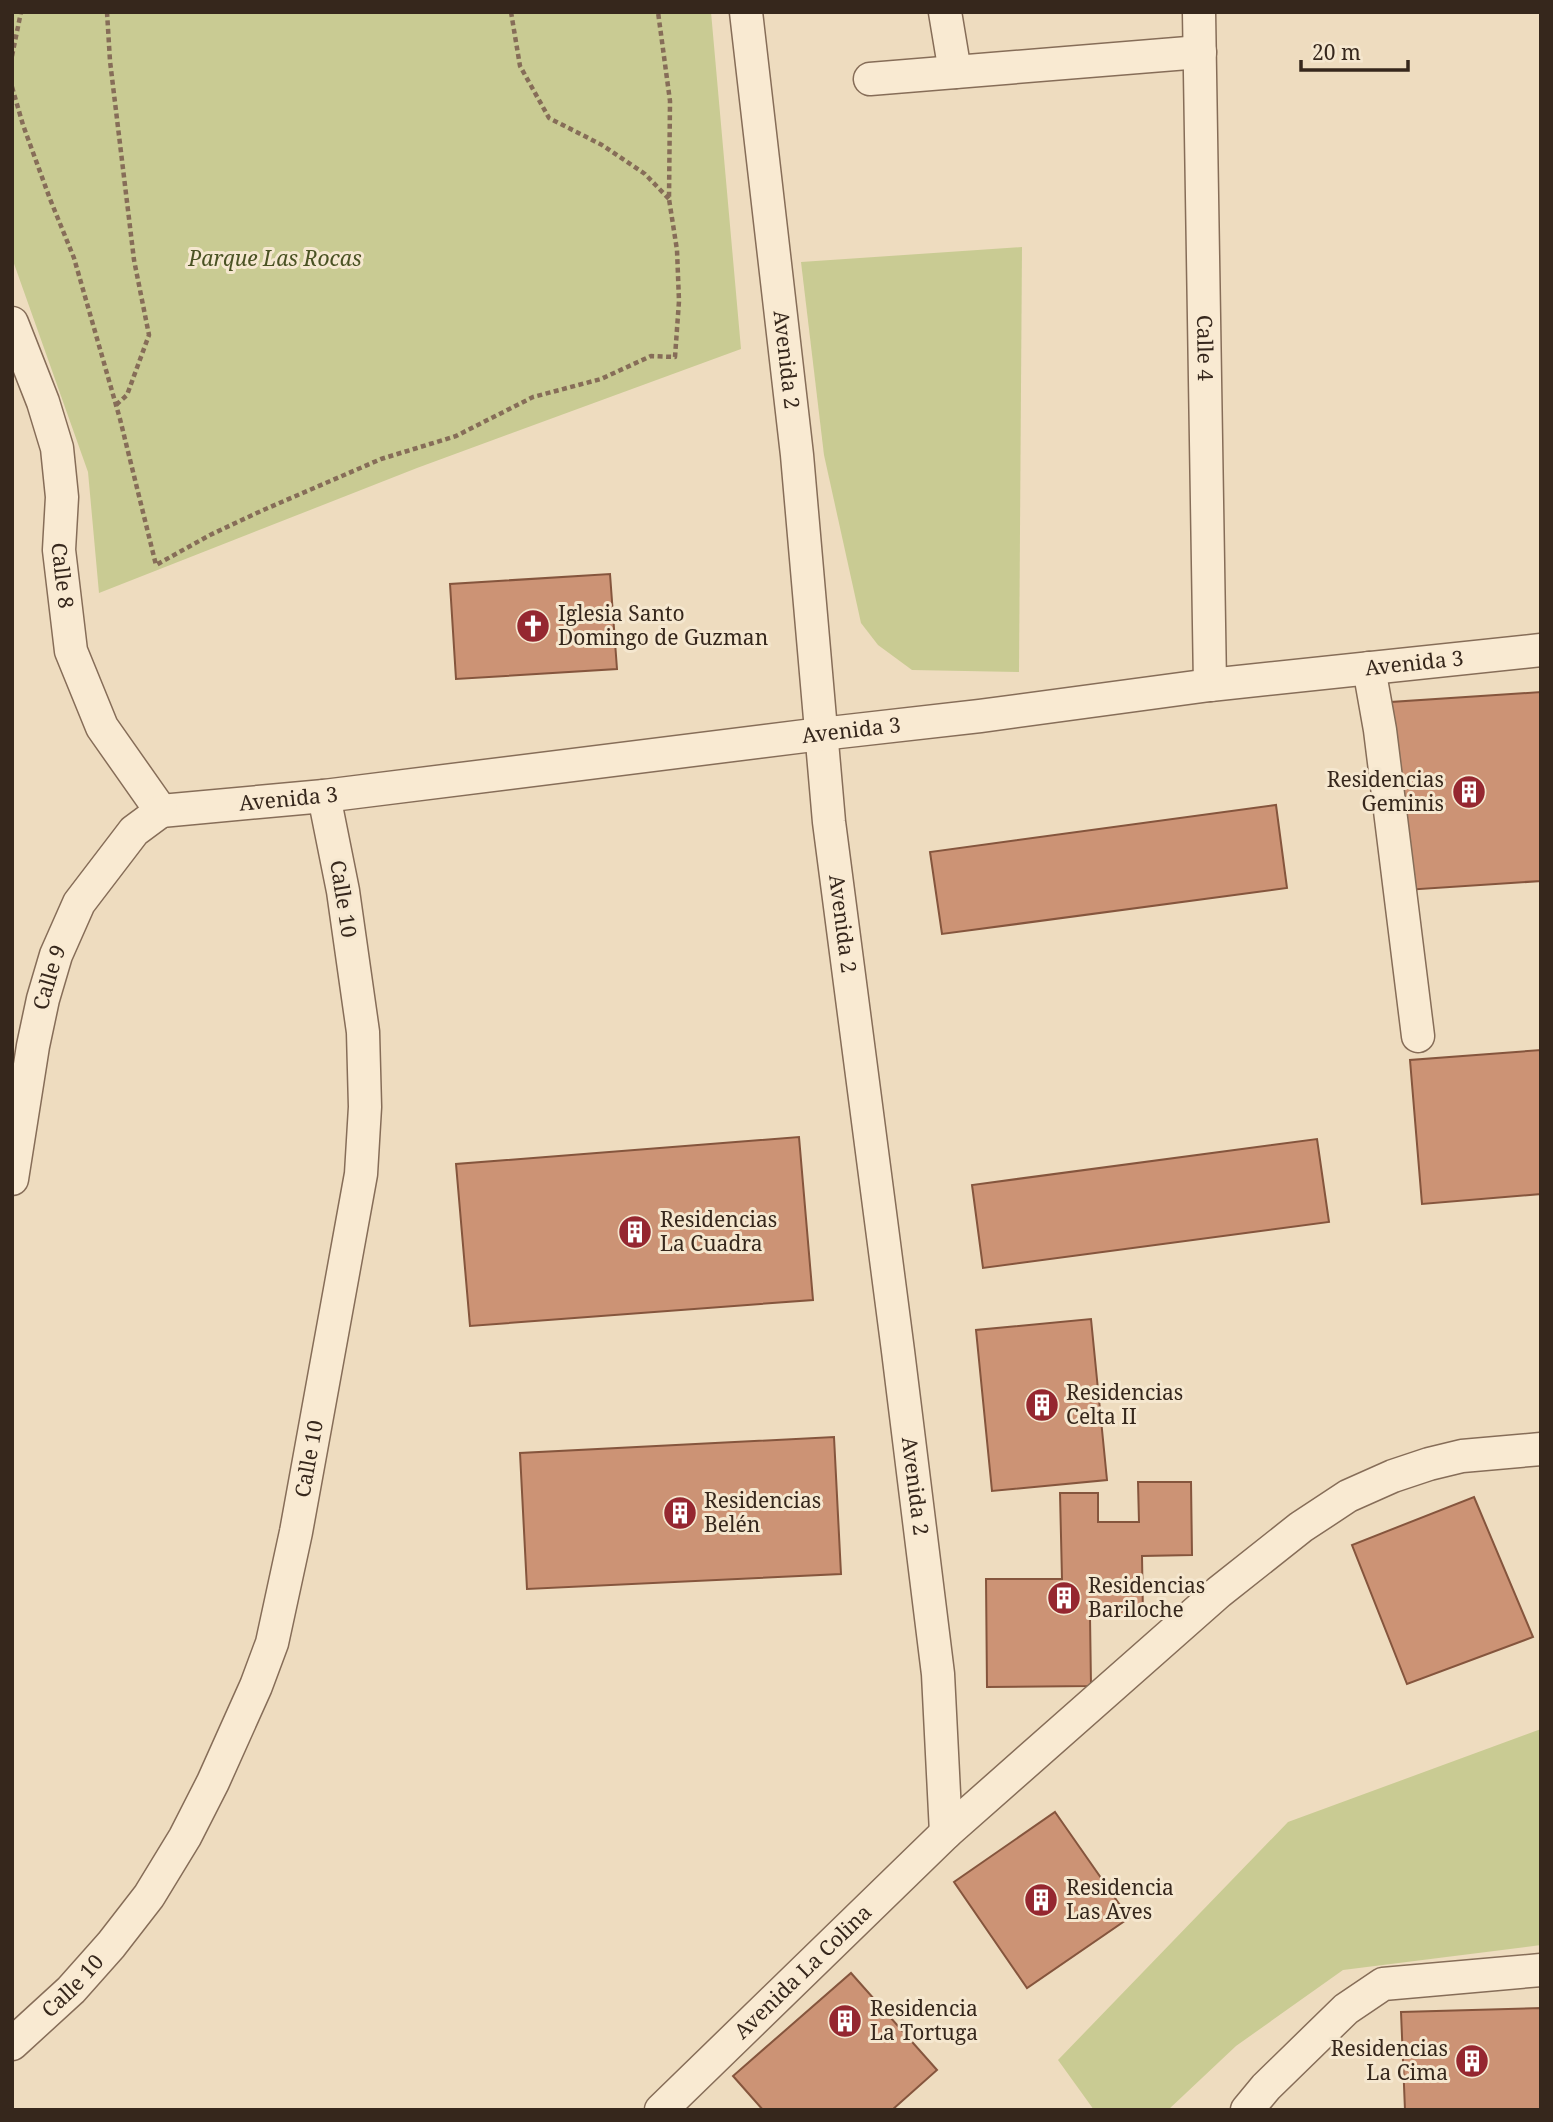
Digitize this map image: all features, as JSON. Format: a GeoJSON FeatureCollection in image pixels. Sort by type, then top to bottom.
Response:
{"type":"FeatureCollection","features":[{"type":"Feature","properties":{"kind":"street","name":"Avenida 2"},"geometry":{"type":"LineString","coordinates":[[746,12],[797,455],[828,822],[898,1351],[937,1674],[946,1833]]}},
{"type":"Feature","properties":{"kind":"street"},"geometry":{"type":"LineString","coordinates":[[945,12],[955,72]]}},
{"type":"Feature","properties":{"kind":"street","name":"Calle 4"},"geometry":{"type":"LineString","coordinates":[[1199,12],[1210,685]]}},
{"type":"Feature","properties":{"kind":"street"},"geometry":{"type":"LineString","coordinates":[[870,79],[1200,52]]}},
{"type":"Feature","properties":{"kind":"street","name":"Calle 8"},"geometry":{"type":"LineString","coordinates":[[12,323],[43,402],[57,448],[62,497],[59,550],[71,651],[102,727],[161,811]]}},
{"type":"Feature","properties":{"kind":"street","name":"Avenida 3"},"geometry":{"type":"LineString","coordinates":[[161,811],[324,796],[980,716],[1210,685],[1541,650]]}},
{"type":"Feature","properties":{"kind":"street"},"geometry":{"type":"LineString","coordinates":[[1369,668],[1380,730],[1419,1036]]}},
{"type":"Feature","properties":{"kind":"street","name":"Calle 10"},"geometry":{"type":"LineString","coordinates":[[12,2045],[71,1990],[149,1896],[185,1838],[214,1782],[272,1643],[299,1518],[362,1161],[365,1107],[363,1032],[343,891],[324,796]]}},
{"type":"Feature","properties":{"kind":"street","name":"Calle 9"},"geometry":{"type":"LineString","coordinates":[[12,1179],[33,1046],[43,999],[57,955],[79,903],[134,831],[161,811]]}},
{"type":"Feature","properties":{"kind":"street","name":"Avenida La Colina"},"geometry":{"type":"LineString","coordinates":[[660,2110],[946,1833],[1219,1592],[1301,1527],[1348,1496],[1429,1464],[1462,1456],[1541,1449]]}},
{"type":"Feature","properties":{"kind":"street"},"geometry":{"type":"LineString","coordinates":[[1247,2110],[1266,2087],[1346,2009],[1383,1984],[1541,1970]]}},
{"type":"Feature","properties":{"kind":"path"},"geometry":{"type":"LineString","coordinates":[[12,55],[21,12]]}},
{"type":"Feature","properties":{"kind":"path"},"geometry":{"type":"LineString","coordinates":[[107,12],[110,61],[132,248],[149,335],[128,395],[116,405]]}},
{"type":"Feature","properties":{"kind":"path"},"geometry":{"type":"LineString","coordinates":[[511,12],[520,66],[549,118],[602,145],[634,166],[669,198]]}},
{"type":"Feature","properties":{"kind":"path"},"geometry":{"type":"LineString","coordinates":[[12,87],[27,137],[74,258],[116,405],[156,565],[261,510],[381,459],[456,436],[533,397],[601,379],[650,356],[675,357],[679,302],[677,250],[669,198],[670,101],[658,12]]}},
{"type":"Feature","properties":{"kind":"green space","name":"Parque Las Rocas"},"geometry":{"type":"Polygon","coordinates":[[[12,12],[711,12],[741,349],[417,468],[99,593],[88,472],[12,258],[12,12]]]}},
{"type":"Feature","properties":{"kind":"green space"},"geometry":{"type":"Polygon","coordinates":[[[1022,247],[1019,672],[912,670],[878,645],[861,623],[824,455],[801,262],[1022,247]]]}},
{"type":"Feature","properties":{"kind":"green space"},"geometry":{"type":"Polygon","coordinates":[[[1541,1729],[1541,1945],[1343,1970],[1236,2046],[1168,2110],[1094,2110],[1058,2060],[1288,1822],[1541,1729]]]}},
{"type":"Feature","properties":{"kind":"building","name":"Iglesia Santo Domingo de Guzman"},"geometry":{"type":"Polygon","coordinates":[[[610,574],[617,669],[456,679],[450,584],[610,574]]]}},
{"type":"Feature","properties":{"kind":"building","name":"Residencias Geminis"},"geometry":{"type":"Polygon","coordinates":[[[1541,692],[1541,881],[1405,890],[1391,702],[1541,692]]]}},
{"type":"Feature","properties":{"kind":"building"},"geometry":{"type":"Polygon","coordinates":[[[1276,805],[1287,888],[942,934],[930,852],[1276,805]]]}},
{"type":"Feature","properties":{"kind":"building"},"geometry":{"type":"Polygon","coordinates":[[[1541,1050],[1541,1194],[1422,1204],[1410,1060],[1541,1050]]]}},
{"type":"Feature","properties":{"kind":"building","name":"Residencias La Cuadra"},"geometry":{"type":"Polygon","coordinates":[[[799,1137],[813,1300],[470,1326],[456,1164],[799,1137]]]}},
{"type":"Feature","properties":{"kind":"building"},"geometry":{"type":"Polygon","coordinates":[[[1317,1139],[1329,1222],[983,1268],[972,1185],[1317,1139]]]}},
{"type":"Feature","properties":{"kind":"building","name":"Residencias Celta II"},"geometry":{"type":"Polygon","coordinates":[[[1091,1319],[1107,1480],[992,1491],[976,1330],[1091,1319]]]}},
{"type":"Feature","properties":{"kind":"building","name":"Residencias Belén"},"geometry":{"type":"Polygon","coordinates":[[[834,1437],[841,1574],[527,1589],[520,1453],[834,1437]]]}},
{"type":"Feature","properties":{"kind":"building","name":"Residencias Bariloche"},"geometry":{"type":"Polygon","coordinates":[[[1138,1482],[1191,1482],[1192,1555],[1142,1556],[1143,1617],[1090,1617],[1091,1686],[987,1687],[986,1579],[1062,1579],[1060,1493],[1098,1493],[1098,1522],[1139,1522],[1138,1482]]]}},
{"type":"Feature","properties":{"kind":"building"},"geometry":{"type":"Polygon","coordinates":[[[1474,1497],[1533,1637],[1407,1684],[1352,1545],[1474,1497]]]}},
{"type":"Feature","properties":{"kind":"building","name":"Residencia Las Aves"},"geometry":{"type":"Polygon","coordinates":[[[1055,1812],[1129,1918],[1027,1988],[954,1882],[1055,1812]]]}},
{"type":"Feature","properties":{"kind":"building","name":"Residencia La Tortuga"},"geometry":{"type":"Polygon","coordinates":[[[851,1973],[937,2070],[892,2110],[763,2110],[733,2076],[851,1973]]]}},
{"type":"Feature","properties":{"kind":"building","name":"Residencias La Cima"},"geometry":{"type":"Polygon","coordinates":[[[1541,2008],[1541,2110],[1405,2110],[1401,2012],[1541,2008]]]}},
{"type":"Feature","properties":{"kind":"place","name":"Iglesia Santo Domingo de Guzman"},"geometry":{"type":"Point","coordinates":[533,626]}},
{"type":"Feature","properties":{"kind":"place","name":"Residencias Geminis"},"geometry":{"type":"Point","coordinates":[1469,792]}},
{"type":"Feature","properties":{"kind":"place","name":"Residencias La Cuadra"},"geometry":{"type":"Point","coordinates":[635,1232]}},
{"type":"Feature","properties":{"kind":"place","name":"Residencias Celta II"},"geometry":{"type":"Point","coordinates":[1042,1405]}},
{"type":"Feature","properties":{"kind":"place","name":"Residencias Belén"},"geometry":{"type":"Point","coordinates":[680,1513]}},
{"type":"Feature","properties":{"kind":"place","name":"Residencias Bariloche"},"geometry":{"type":"Point","coordinates":[1064,1598]}},
{"type":"Feature","properties":{"kind":"place","name":"Residencia Las Aves"},"geometry":{"type":"Point","coordinates":[1041,1900]}},
{"type":"Feature","properties":{"kind":"place","name":"Residencia La Tortuga"},"geometry":{"type":"Point","coordinates":[845,2021]}},
{"type":"Feature","properties":{"kind":"place","name":"Residencias La Cima"},"geometry":{"type":"Point","coordinates":[1472,2061]}}]}
